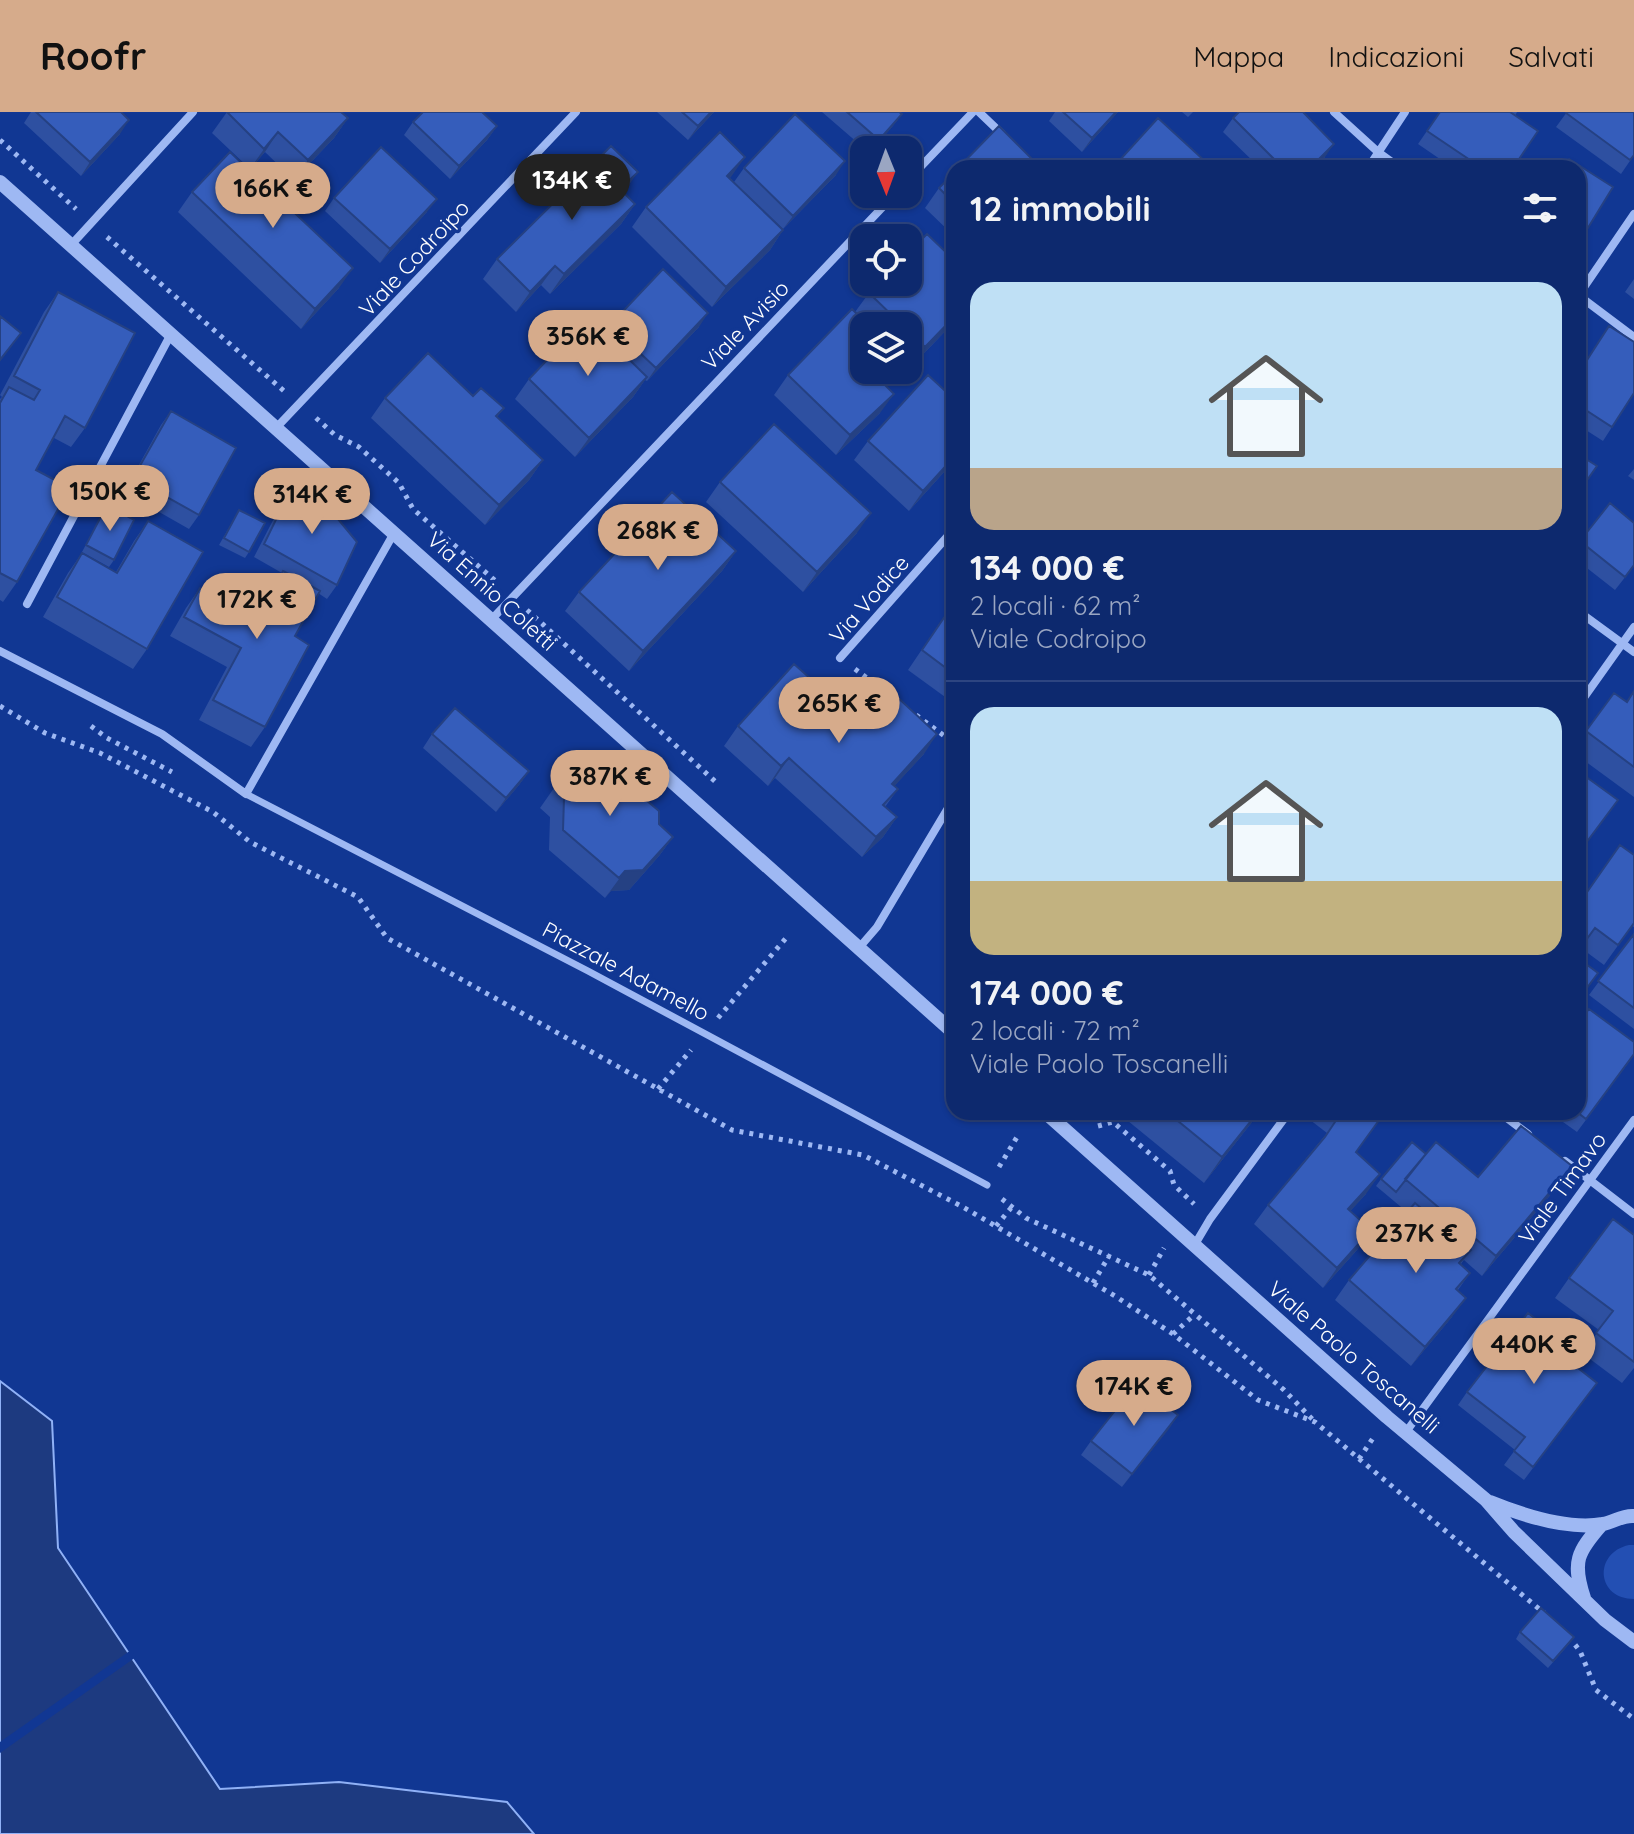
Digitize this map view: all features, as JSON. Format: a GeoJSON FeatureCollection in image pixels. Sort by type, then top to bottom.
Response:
{"type":"FeatureCollection","features":[{"type":"Feature","properties":{"kind":"street"},"geometry":{"type":"LineString","coordinates":[[72,244],[193,112]]}},
{"type":"Feature","properties":{"kind":"street","name":"Viale Codroipo"},"geometry":{"type":"LineString","coordinates":[[276,428],[576,112]]}},
{"type":"Feature","properties":{"kind":"street"},"geometry":{"type":"LineString","coordinates":[[922,165],[973,112]]}},
{"type":"Feature","properties":{"kind":"street"},"geometry":{"type":"LineString","coordinates":[[979,112],[1008,140]]}},
{"type":"Feature","properties":{"kind":"street"},"geometry":{"type":"LineString","coordinates":[[1334,112],[1389,160]]}},
{"type":"Feature","properties":{"kind":"street"},"geometry":{"type":"LineString","coordinates":[[1373,160],[1405,112]]}},
{"type":"Feature","properties":{"kind":"street","name":"Via Ennio Coletti"},"geometry":{"type":"LineString","coordinates":[[0,182],[946,1026]]}},
{"type":"Feature","properties":{"kind":"street","name":"Viale Avisio"},"geometry":{"type":"LineString","coordinates":[[491,620],[882,208]]}},
{"type":"Feature","properties":{"kind":"street"},"geometry":{"type":"LineString","coordinates":[[1586,284],[1634,214]]}},
{"type":"Feature","properties":{"kind":"street"},"geometry":{"type":"LineString","coordinates":[[1586,302],[1634,337]]}},
{"type":"Feature","properties":{"kind":"street"},"geometry":{"type":"LineString","coordinates":[[27,604],[171,334]]}},
{"type":"Feature","properties":{"kind":"street"},"geometry":{"type":"LineString","coordinates":[[0,651],[162,734],[246,794],[394,533]]}},
{"type":"Feature","properties":{"kind":"street","name":"Via Vodice"},"geometry":{"type":"LineString","coordinates":[[840,658],[946,538]]}},
{"type":"Feature","properties":{"kind":"street"},"geometry":{"type":"LineString","coordinates":[[1586,617],[1634,652]]}},
{"type":"Feature","properties":{"kind":"street"},"geometry":{"type":"LineString","coordinates":[[1586,695],[1634,627]]}},
{"type":"Feature","properties":{"kind":"street","name":"Piazzale Adamello"},"geometry":{"type":"LineString","coordinates":[[246,794],[987,1185]]}},
{"type":"Feature","properties":{"kind":"street"},"geometry":{"type":"LineString","coordinates":[[858,950],[877,927],[946,811]]}},
{"type":"Feature","properties":{"kind":"street"},"geometry":{"type":"LineString","coordinates":[[1054,1120],[1194,1246],[1210,1219],[1283,1120]]}},
{"type":"Feature","properties":{"kind":"street"},"geometry":{"type":"LineString","coordinates":[[1510,1120],[1533,1137]]}},
{"type":"Feature","properties":{"kind":"street","name":"Viale Timavo"},"geometry":{"type":"LineString","coordinates":[[1406,1432],[1634,1120]]}},
{"type":"Feature","properties":{"kind":"street"},"geometry":{"type":"LineString","coordinates":[[1556,1154],[1634,1214]]}},
{"type":"Feature","properties":{"kind":"street","name":"Viale Paolo Toscanelli"},"geometry":{"type":"LineString","coordinates":[[1194,1246],[1486,1500],[1514,1532],[1586,1602],[1634,1642]]}},
{"type":"Feature","properties":{"kind":"street","name":"Viale Paolo Toscanelli"},"geometry":{"type":"LineString","coordinates":[[1486,1500],[1527,1517],[1560,1523],[1602,1524],[1627,1515],[1634,1516]]}},
{"type":"Feature","properties":{"kind":"street"},"geometry":{"type":"LineString","coordinates":[[1586,1602],[1576,1575],[1582,1546],[1602,1524]]}},
{"type":"Feature","properties":{"kind":"street","name":"Viale Paolo Toscanelli"},"geometry":{"type":"LineString","coordinates":[[1605,1620],[1634,1628]]}},
{"type":"Feature","properties":{"kind":"path"},"geometry":{"type":"LineString","coordinates":[[0,140],[335,435],[359,447],[399,483],[413,509],[723,788]]}},
{"type":"Feature","properties":{"kind":"path","name":"Via Vodice"},"geometry":{"type":"LineString","coordinates":[[840,658],[903,705]]}},
{"type":"Feature","properties":{"kind":"path"},"geometry":{"type":"LineString","coordinates":[[0,706],[45,733],[100,753],[213,812],[250,842],[358,897],[387,938],[732,1130],[863,1155],[996,1226],[1093,1283],[1173,1334],[1258,1400],[1315,1422]]}},
{"type":"Feature","properties":{"kind":"path"},"geometry":{"type":"LineString","coordinates":[[916,714],[946,737]]}},
{"type":"Feature","properties":{"kind":"path"},"geometry":{"type":"LineString","coordinates":[[658,1089],[786,938]]}},
{"type":"Feature","properties":{"kind":"path"},"geometry":{"type":"LineString","coordinates":[[1099,1128],[1113,1122],[1170,1171],[1174,1185]]}},
{"type":"Feature","properties":{"kind":"path"},"geometry":{"type":"LineString","coordinates":[[1017,1137],[987,1185],[1011,1208],[1149,1275],[1284,1390],[1315,1422],[1548,1617]]}},
{"type":"Feature","properties":{"kind":"path"},"geometry":{"type":"LineString","coordinates":[[996,1226],[1011,1208]]}},
{"type":"Feature","properties":{"kind":"path"},"geometry":{"type":"LineString","coordinates":[[1093,1283],[1109,1256]]}},
{"type":"Feature","properties":{"kind":"path"},"geometry":{"type":"LineString","coordinates":[[1173,1334],[1195,1314]]}},
{"type":"Feature","properties":{"kind":"path"},"geometry":{"type":"LineString","coordinates":[[1560,1627],[1580,1651],[1596,1690],[1634,1719]]}},
{"type":"Feature","properties":{"kind":"shaded area"},"geometry":{"type":"Polygon","coordinates":[[[0,1381],[52,1421],[58,1548],[220,1789],[339,1782],[507,1802],[534,1834],[0,1834],[0,1381]]]}},
{"type":"Feature","properties":{"kind":"shaded area"},"geometry":{"type":"Polygon","coordinates":[[[1634,1545],[1634,1599],[1612,1592],[1604,1575],[1609,1557],[1634,1545]]]}},
{"type":"Feature","properties":{"kind":"pier"},"geometry":{"type":"Polygon","coordinates":[[[131,1650],[136,1657],[0,1753],[0,1742],[131,1650]]]}},
{"type":"Feature","properties":{"kind":"building"},"geometry":{"type":"Polygon","coordinates":[[[36,112],[121,112],[129,120],[90,162],[36,112]]]}},
{"type":"Feature","properties":{"kind":"building"},"geometry":{"type":"Polygon","coordinates":[[[227,112],[341,112],[348,118],[308,160],[278,132],[264,149],[227,112]]]}},
{"type":"Feature","properties":{"kind":"building"},"geometry":{"type":"Polygon","coordinates":[[[423,112],[482,112],[497,126],[459,166],[413,122],[423,112]]]}},
{"type":"Feature","properties":{"kind":"building"},"geometry":{"type":"Polygon","coordinates":[[[682,112],[711,112],[698,126],[682,112]]]}},
{"type":"Feature","properties":{"kind":"building"},"geometry":{"type":"Polygon","coordinates":[[[847,112],[902,114],[883,136],[874,136],[847,112]]]}},
{"type":"Feature","properties":{"kind":"building"},"geometry":{"type":"Polygon","coordinates":[[[1063,112],[1116,112],[1092,138],[1063,112]]]}},
{"type":"Feature","properties":{"kind":"building"},"geometry":{"type":"Polygon","coordinates":[[[1239,112],[1303,112],[1334,144],[1318,160],[1275,160],[1233,118],[1239,112]]]}},
{"type":"Feature","properties":{"kind":"building"},"geometry":{"type":"Polygon","coordinates":[[[1440,112],[1510,112],[1538,131],[1518,160],[1470,160],[1427,131],[1440,112]]]}},
{"type":"Feature","properties":{"kind":"building"},"geometry":{"type":"Polygon","coordinates":[[[1567,112],[1634,112],[1634,155],[1630,160],[1567,112]]]}},
{"type":"Feature","properties":{"kind":"building"},"geometry":{"type":"Polygon","coordinates":[[[795,114],[845,161],[793,216],[744,168],[795,114]]]}},
{"type":"Feature","properties":{"kind":"building"},"geometry":{"type":"Polygon","coordinates":[[[1158,118],[1204,160],[1120,160],[1158,118]]]}},
{"type":"Feature","properties":{"kind":"building"},"geometry":{"type":"Polygon","coordinates":[[[999,126],[1033,160],[966,160],[999,126]]]}},
{"type":"Feature","properties":{"kind":"building"},"geometry":{"type":"Polygon","coordinates":[[[720,132],[745,157],[727,176],[783,230],[726,287],[646,207],[720,132]]]}},
{"type":"Feature","properties":{"kind":"building"},"geometry":{"type":"Polygon","coordinates":[[[611,146],[638,172],[620,189],[635,204],[564,274],[555,266],[530,292],[497,259],[611,146]]]}},
{"type":"Feature","properties":{"kind":"building"},"geometry":{"type":"Polygon","coordinates":[[[381,147],[437,199],[390,249],[334,198],[381,147]]]}},
{"type":"Feature","properties":{"kind":"building"},"geometry":{"type":"Polygon","coordinates":[[[230,152],[353,268],[315,309],[192,192],[230,152]]]}},
{"type":"Feature","properties":{"kind":"building"},"geometry":{"type":"Polygon","coordinates":[[[1586,170],[1613,187],[1586,231],[1586,170]]]}},
{"type":"Feature","properties":{"kind":"building"},"geometry":{"type":"Polygon","coordinates":[[[946,181],[946,195],[939,188],[946,181]]]}},
{"type":"Feature","properties":{"kind":"building"},"geometry":{"type":"Polygon","coordinates":[[[927,234],[946,252],[946,325],[925,347],[922,344],[922,312],[889,312],[872,296],[922,296],[922,239],[927,234]]]}},
{"type":"Feature","properties":{"kind":"building"},"geometry":{"type":"Polygon","coordinates":[[[663,269],[708,313],[656,368],[610,325],[663,269]]]}},
{"type":"Feature","properties":{"kind":"building"},"geometry":{"type":"Polygon","coordinates":[[[58,292],[135,333],[85,428],[65,416],[36,470],[70,488],[17,582],[0,573],[0,403],[9,387],[34,400],[40,390],[14,376],[58,292]]]}},
{"type":"Feature","properties":{"kind":"building"},"geometry":{"type":"Polygon","coordinates":[[[852,309],[855,312],[850,312],[850,384],[884,384],[894,394],[850,435],[788,375],[852,309]]]}},
{"type":"Feature","properties":{"kind":"building"},"geometry":{"type":"Polygon","coordinates":[[[0,316],[21,333],[0,360],[0,316]]]}},
{"type":"Feature","properties":{"kind":"building"},"geometry":{"type":"Polygon","coordinates":[[[587,318],[647,377],[589,438],[529,379],[587,318]]]}},
{"type":"Feature","properties":{"kind":"building"},"geometry":{"type":"Polygon","coordinates":[[[1609,326],[1634,342],[1634,393],[1612,427],[1586,410],[1586,362],[1609,326]]]}},
{"type":"Feature","properties":{"kind":"building"},"geometry":{"type":"Polygon","coordinates":[[[428,353],[473,396],[481,388],[504,408],[496,416],[543,460],[499,505],[385,398],[428,353]]]}},
{"type":"Feature","properties":{"kind":"building"},"geometry":{"type":"Polygon","coordinates":[[[928,375],[946,392],[946,466],[923,491],[868,441],[928,375]]]}},
{"type":"Feature","properties":{"kind":"building"},"geometry":{"type":"Polygon","coordinates":[[[171,411],[236,448],[199,515],[133,478],[171,411]]]}},
{"type":"Feature","properties":{"kind":"building"},"geometry":{"type":"Polygon","coordinates":[[[774,424],[871,513],[817,572],[720,482],[774,424]]]}},
{"type":"Feature","properties":{"kind":"building"},"geometry":{"type":"Polygon","coordinates":[[[1586,459],[1597,466],[1586,482],[1586,459]]]}},
{"type":"Feature","properties":{"kind":"building"},"geometry":{"type":"Polygon","coordinates":[[[294,483],[328,507],[357,542],[337,585],[264,544],[294,483]]]}},
{"type":"Feature","properties":{"kind":"building"},"geometry":{"type":"Polygon","coordinates":[[[672,492],[736,551],[643,651],[579,592],[672,492]]]}},
{"type":"Feature","properties":{"kind":"building"},"geometry":{"type":"Polygon","coordinates":[[[1610,503],[1634,523],[1634,565],[1625,577],[1586,546],[1586,533],[1610,503]]]}},
{"type":"Feature","properties":{"kind":"building"},"geometry":{"type":"Polygon","coordinates":[[[107,505],[134,520],[114,560],[86,545],[107,505]]]}},
{"type":"Feature","properties":{"kind":"building"},"geometry":{"type":"Polygon","coordinates":[[[239,510],[265,523],[249,552],[224,538],[239,510]]]}},
{"type":"Feature","properties":{"kind":"building"},"geometry":{"type":"Polygon","coordinates":[[[148,521],[203,552],[147,649],[57,597],[82,553],[117,573],[148,521]]]}},
{"type":"Feature","properties":{"kind":"building"},"geometry":{"type":"Polygon","coordinates":[[[283,571],[320,591],[295,636],[309,645],[265,727],[213,700],[241,648],[184,617],[200,588],[216,597],[225,579],[267,601],[283,571]]]}},
{"type":"Feature","properties":{"kind":"building"},"geometry":{"type":"Polygon","coordinates":[[[946,615],[946,668],[922,650],[946,615]]]}},
{"type":"Feature","properties":{"kind":"building"},"geometry":{"type":"Polygon","coordinates":[[[794,664],[866,728],[895,695],[937,734],[892,784],[898,789],[883,805],[897,817],[876,837],[789,758],[781,766],[738,726],[794,664]]]}},
{"type":"Feature","properties":{"kind":"building"},"geometry":{"type":"Polygon","coordinates":[[[1634,691],[1634,767],[1586,731],[1614,693],[1627,702],[1634,691]]]}},
{"type":"Feature","properties":{"kind":"building"},"geometry":{"type":"Polygon","coordinates":[[[455,708],[529,771],[506,798],[432,734],[455,708]]]}},
{"type":"Feature","properties":{"kind":"building"},"geometry":{"type":"Polygon","coordinates":[[[588,751],[659,811],[659,824],[673,837],[643,870],[625,871],[619,878],[563,830],[564,798],[554,788],[588,751]]]}},
{"type":"Feature","properties":{"kind":"building"},"geometry":{"type":"Polygon","coordinates":[[[1586,777],[1618,800],[1586,843],[1586,777]]]}},
{"type":"Feature","properties":{"kind":"building"},"geometry":{"type":"Polygon","coordinates":[[[1620,845],[1634,855],[1634,923],[1618,945],[1595,928],[1586,940],[1586,894],[1620,845]]]}},
{"type":"Feature","properties":{"kind":"building"},"geometry":{"type":"Polygon","coordinates":[[[1634,934],[1634,1008],[1598,981],[1634,934]]]}},
{"type":"Feature","properties":{"kind":"building"},"geometry":{"type":"Polygon","coordinates":[[[1586,964],[1598,973],[1586,989],[1586,964]]]}},
{"type":"Feature","properties":{"kind":"building"},"geometry":{"type":"Polygon","coordinates":[[[1589,1009],[1634,1042],[1634,1054],[1586,1119],[1586,1013],[1589,1009]]]}},
{"type":"Feature","properties":{"kind":"building"},"geometry":{"type":"Polygon","coordinates":[[[1177,1120],[1252,1120],[1222,1157],[1177,1120]]]}},
{"type":"Feature","properties":{"kind":"building"},"geometry":{"type":"Polygon","coordinates":[[[1336,1120],[1379,1120],[1356,1152],[1380,1174],[1348,1209],[1371,1230],[1337,1268],[1268,1205],[1336,1120]]]}},
{"type":"Feature","properties":{"kind":"building"},"geometry":{"type":"Polygon","coordinates":[[[1521,1126],[1572,1166],[1496,1256],[1405,1179],[1436,1142],[1478,1177],[1521,1126]]]}},
{"type":"Feature","properties":{"kind":"building"},"geometry":{"type":"Polygon","coordinates":[[[1412,1142],[1426,1154],[1396,1192],[1381,1179],[1412,1142]]]}},
{"type":"Feature","properties":{"kind":"building"},"geometry":{"type":"Polygon","coordinates":[[[1415,1203],[1471,1250],[1459,1263],[1470,1273],[1456,1289],[1466,1298],[1425,1347],[1349,1280],[1415,1203]]]}},
{"type":"Feature","properties":{"kind":"building"},"geometry":{"type":"Polygon","coordinates":[[[1613,1219],[1634,1235],[1634,1362],[1596,1333],[1613,1311],[1569,1278],[1613,1219]]]}},
{"type":"Feature","properties":{"kind":"building"},"geometry":{"type":"Polygon","coordinates":[[[1528,1313],[1586,1358],[1578,1368],[1597,1383],[1533,1467],[1514,1451],[1525,1437],[1467,1392],[1528,1313]]]}},
{"type":"Feature","properties":{"kind":"building"},"geometry":{"type":"Polygon","coordinates":[[[1137,1383],[1178,1415],[1132,1474],[1091,1441],[1137,1383]]]}},
{"type":"Feature","properties":{"kind":"building"},"geometry":{"type":"Polygon","coordinates":[[[1541,1608],[1574,1637],[1553,1661],[1520,1632],[1541,1608]]]}}]}
